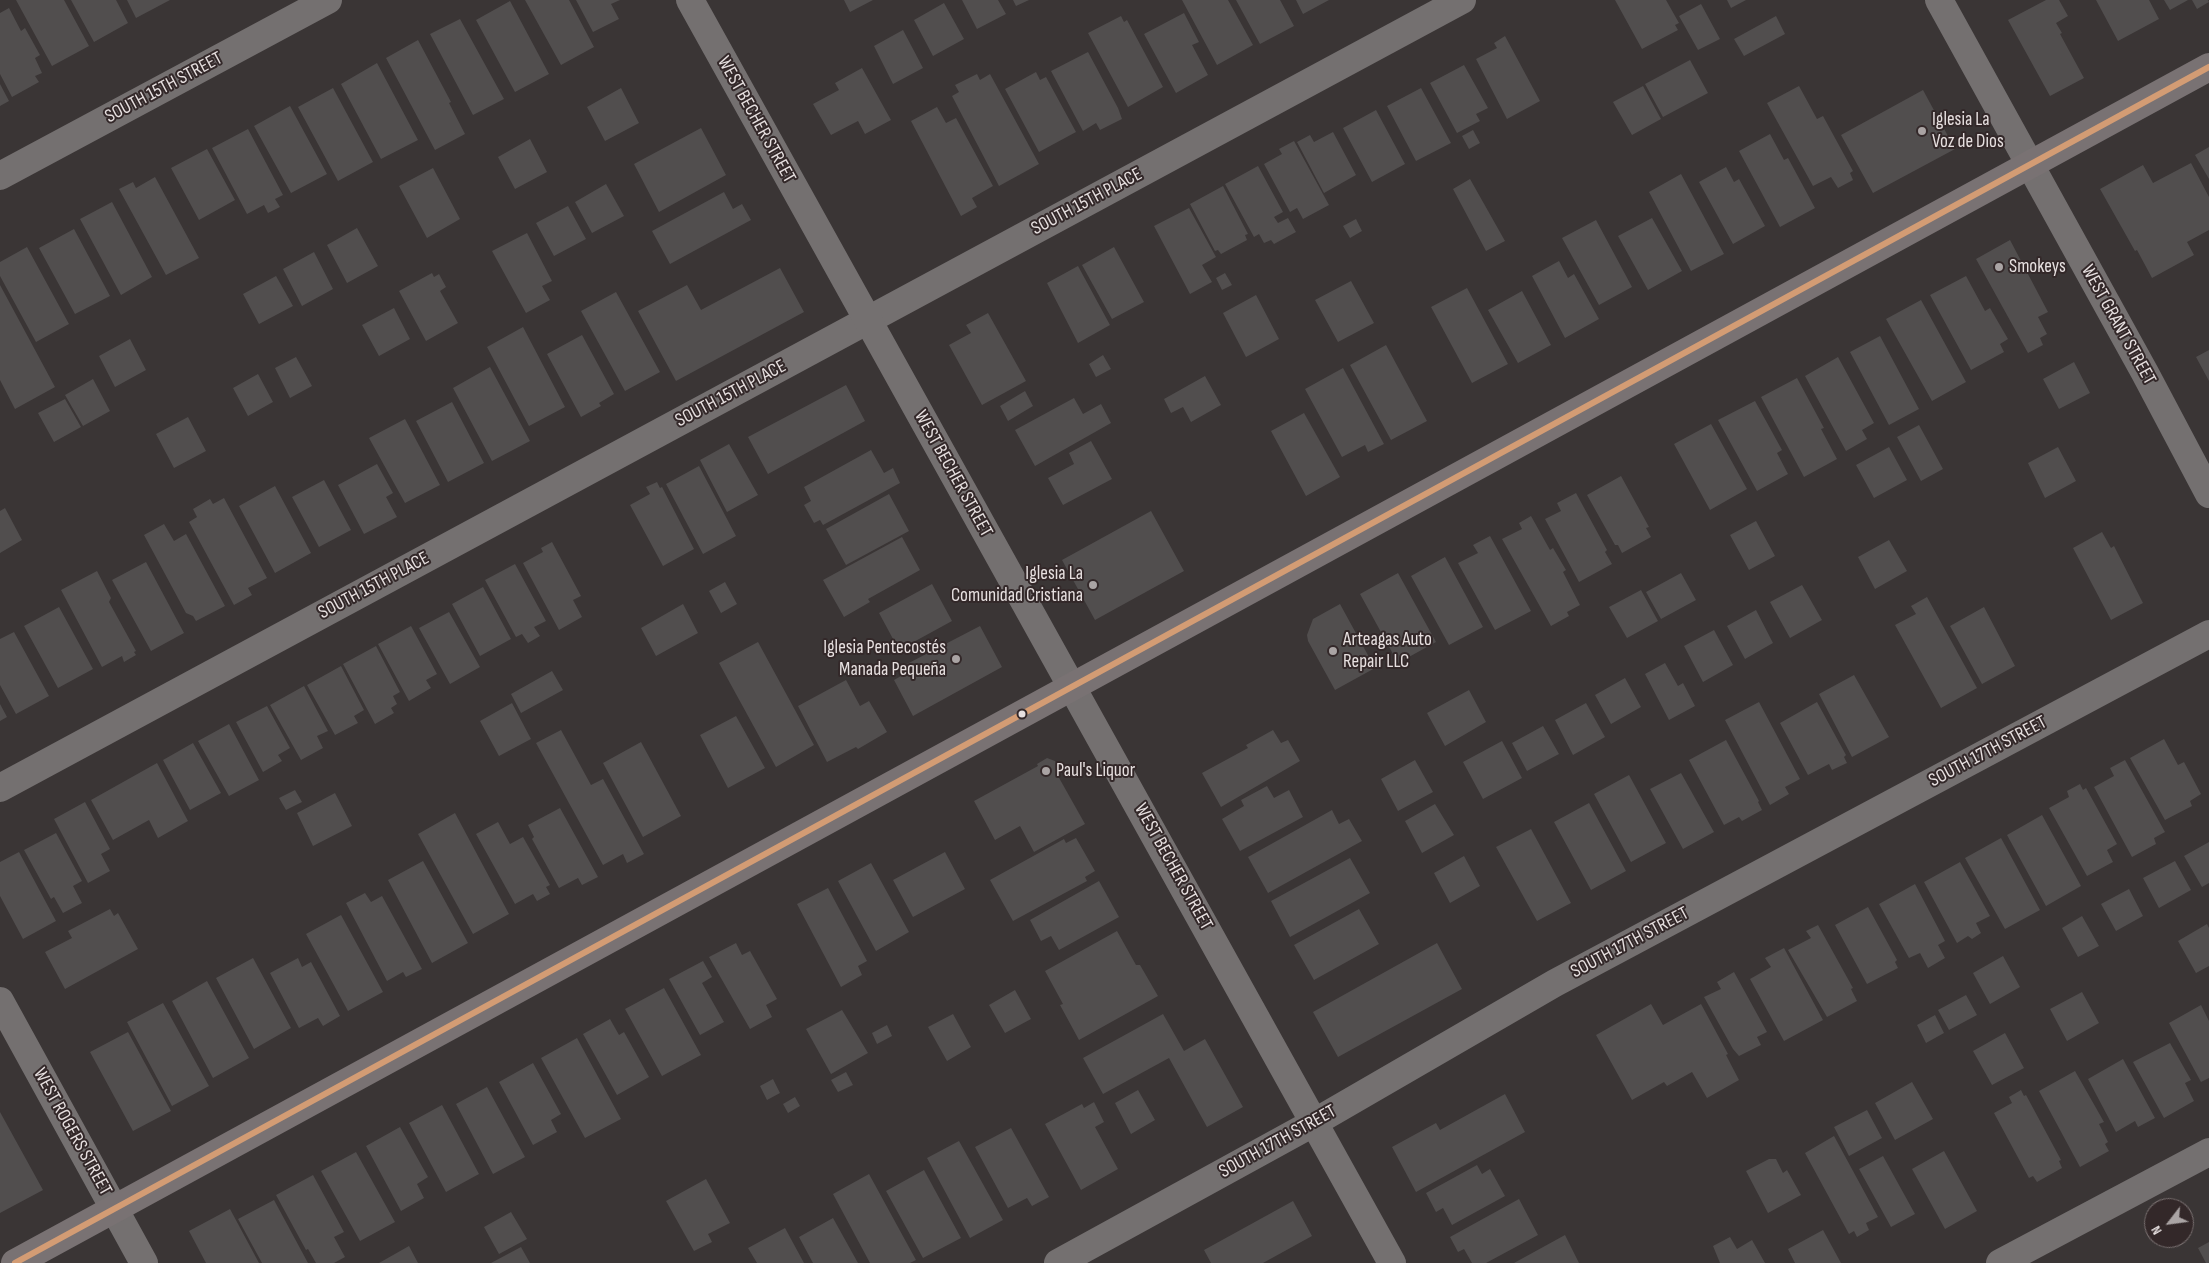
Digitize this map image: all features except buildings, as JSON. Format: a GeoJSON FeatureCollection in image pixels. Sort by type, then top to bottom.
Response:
{"type":"FeatureCollection","features":[{"type":"Feature","properties":{"kind":"main road"},"geometry":{"type":"LineString","coordinates":[[15,1263],[2209,68]]}},
{"type":"Feature","properties":{"kind":"street","name":"SOUTH 15TH STREET"},"geometry":{"type":"LineString","coordinates":[[0,176],[328,0]]}},
{"type":"Feature","properties":{"kind":"street","name":"WEST BECHER STREET"},"geometry":{"type":"LineString","coordinates":[[690,0],[1392,1263]]}},
{"type":"Feature","properties":{"kind":"street","name":"SOUTH 15TH PLACE"},"geometry":{"type":"LineString","coordinates":[[0,788],[1462,0]]}},
{"type":"Feature","properties":{"kind":"street","name":"WEST GRANT STREET"},"geometry":{"type":"LineString","coordinates":[[1939,0],[2031,165],[2209,494]]}},
{"type":"Feature","properties":{"kind":"street","name":"SOUTH 17TH STREET"},"geometry":{"type":"LineString","coordinates":[[1058,1263],[1315,1122],[1555,983],[2209,634]]}},
{"type":"Feature","properties":{"kind":"street","name":"WEST ROGERS STREET"},"geometry":{"type":"LineString","coordinates":[[0,1001],[144,1263]]}},
{"type":"Feature","properties":{"kind":"street"},"geometry":{"type":"LineString","coordinates":[[2000,1263],[2209,1152]]}},
{"type":"Feature","properties":{"kind":"transit line"},"geometry":{"type":"LineString","coordinates":[[15,1263],[2209,67]]}},
{"type":"Feature","properties":{"kind":"place","name":"Iglesia La Voz de Dios"},"geometry":{"type":"Point","coordinates":[1922,131]}},
{"type":"Feature","properties":{"kind":"place","name":"Smokeys"},"geometry":{"type":"Point","coordinates":[1999,267]}},
{"type":"Feature","properties":{"kind":"place","name":"Iglesia La Comunidad Cristiana"},"geometry":{"type":"Point","coordinates":[1093,585]}},
{"type":"Feature","properties":{"kind":"place","name":"Arteagas Auto Repair LLC"},"geometry":{"type":"Point","coordinates":[1333,651]}},
{"type":"Feature","properties":{"kind":"place","name":"Iglesia Pentecostés Manada Pequeña"},"geometry":{"type":"Point","coordinates":[956,659]}},
{"type":"Feature","properties":{"kind":"place","name":"Paul's Liquor"},"geometry":{"type":"Point","coordinates":[1046,771]}}]}
